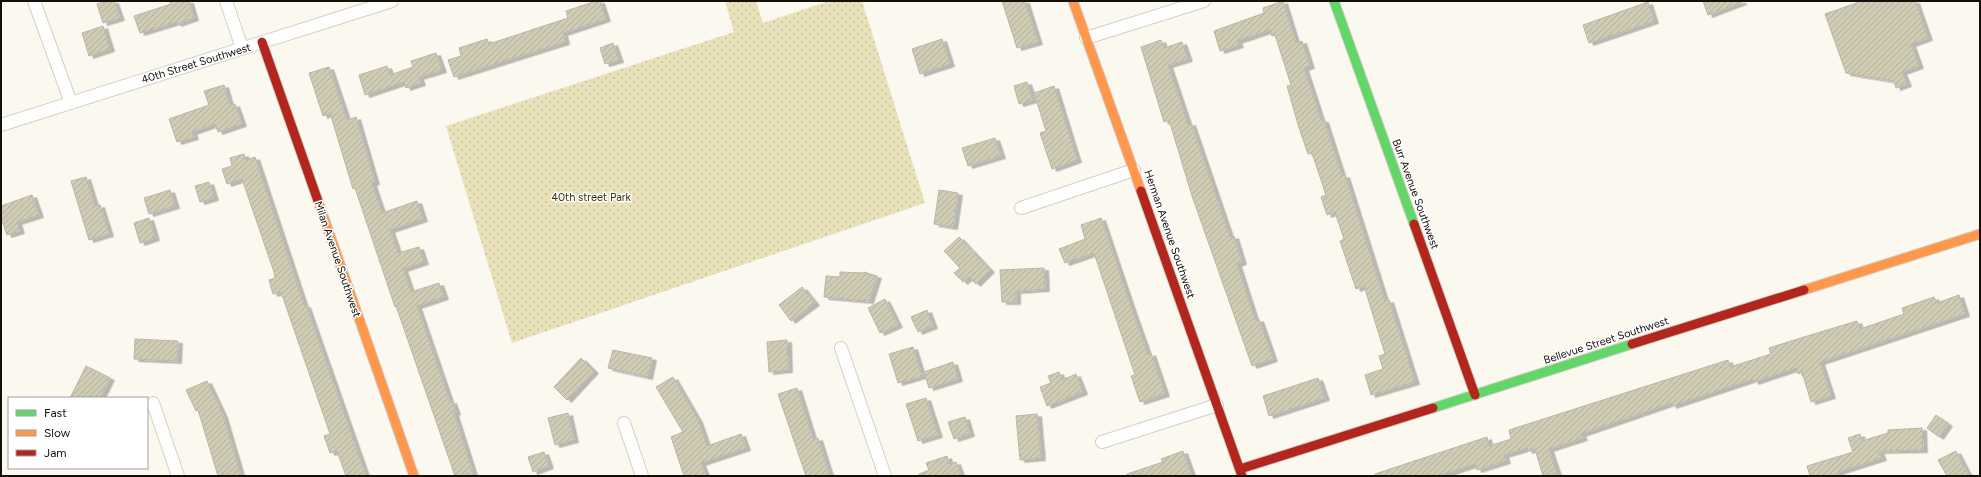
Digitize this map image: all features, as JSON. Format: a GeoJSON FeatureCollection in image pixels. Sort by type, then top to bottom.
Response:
{"type":"FeatureCollection","features":[{"type":"Feature","properties":{"kind":"street"},"geometry":{"type":"LineString","coordinates":[[34,1],[70,103]]}},
{"type":"Feature","properties":{"kind":"street"},"geometry":{"type":"LineString","coordinates":[[226,1],[242,48]]}},
{"type":"Feature","properties":{"kind":"street","name":"40th Street Southwest"},"geometry":{"type":"LineString","coordinates":[[1,125],[392,1]]}},
{"type":"Feature","properties":{"kind":"street","name":"Herman Avenue Southwest"},"geometry":{"type":"LineString","coordinates":[[1073,1],[1241,473]]}},
{"type":"Feature","properties":{"kind":"street"},"geometry":{"type":"LineString","coordinates":[[1086,38],[1204,1]]}},
{"type":"Feature","properties":{"kind":"street","name":"Burr Avenue Southwest"},"geometry":{"type":"LineString","coordinates":[[1334,1],[1475,395]]}},
{"type":"Feature","properties":{"kind":"street","name":"Milan Avenue Southwest"},"geometry":{"type":"LineString","coordinates":[[262,42],[414,476]]}},
{"type":"Feature","properties":{"kind":"street"},"geometry":{"type":"LineString","coordinates":[[1021,208],[1134,170]]}},
{"type":"Feature","properties":{"kind":"street","name":"Bellevue Street Southwest"},"geometry":{"type":"LineString","coordinates":[[1241,473],[1475,395],[1980,234]]}},
{"type":"Feature","properties":{"kind":"street"},"geometry":{"type":"LineString","coordinates":[[841,348],[885,476]]}},
{"type":"Feature","properties":{"kind":"street"},"geometry":{"type":"LineString","coordinates":[[153,403],[178,476]]}},
{"type":"Feature","properties":{"kind":"street"},"geometry":{"type":"LineString","coordinates":[[1102,442],[1217,405]]}},
{"type":"Feature","properties":{"kind":"street"},"geometry":{"type":"LineString","coordinates":[[624,424],[642,476]]}},
{"type":"Feature","properties":{"kind":"green space","name":"40th street Park"},"geometry":{"type":"Polygon","coordinates":[[[725,1],[756,1],[763,23],[829,1],[862,1],[925,203],[512,343],[446,126],[734,32],[725,1]]]}},
{"type":"Feature","properties":{"kind":"building"},"geometry":{"type":"Polygon","coordinates":[[[107,1],[114,1],[120,18],[103,23],[97,4],[107,1]]]}},
{"type":"Feature","properties":{"kind":"building"},"geometry":{"type":"Polygon","coordinates":[[[169,1],[189,1],[194,18],[177,24],[176,22],[140,33],[134,16],[171,4],[169,1]]]}},
{"type":"Feature","properties":{"kind":"building"},"geometry":{"type":"Polygon","coordinates":[[[600,1],[606,19],[563,33],[565,42],[454,77],[448,60],[461,56],[459,48],[487,39],[489,44],[568,18],[566,11],[600,1]]]}},
{"type":"Feature","properties":{"kind":"building"},"geometry":{"type":"Polygon","coordinates":[[[1002,1],[1025,1],[1038,42],[1017,48],[1002,1]]]}},
{"type":"Feature","properties":{"kind":"building"},"geometry":{"type":"Polygon","coordinates":[[[1283,1],[1296,43],[1302,41],[1310,66],[1304,68],[1321,120],[1324,120],[1342,176],[1345,175],[1385,301],[1389,300],[1415,382],[1371,395],[1365,375],[1383,369],[1379,356],[1385,354],[1364,286],[1356,289],[1340,241],[1344,239],[1335,212],[1327,215],[1321,197],[1326,195],[1312,153],[1308,154],[1299,128],[1287,86],[1291,85],[1275,35],[1272,36],[1270,30],[1237,41],[1239,45],[1220,51],[1214,31],[1264,13],[1263,8],[1283,1]]]}},
{"type":"Feature","properties":{"kind":"building"},"geometry":{"type":"Polygon","coordinates":[[[1703,1],[1742,1],[1742,2],[1708,15],[1703,1]]]}},
{"type":"Feature","properties":{"kind":"building"},"geometry":{"type":"Polygon","coordinates":[[[1862,1],[1915,1],[1928,38],[1911,44],[1919,66],[1902,72],[1907,84],[1896,88],[1894,81],[1846,73],[1825,14],[1862,1]]]}},
{"type":"Feature","properties":{"kind":"building"},"geometry":{"type":"Polygon","coordinates":[[[1648,2],[1654,21],[1589,43],[1583,25],[1648,2]]]}},
{"type":"Feature","properties":{"kind":"building"},"geometry":{"type":"Polygon","coordinates":[[[103,26],[110,49],[89,56],[82,33],[103,26]]]}},
{"type":"Feature","properties":{"kind":"building"},"geometry":{"type":"Polygon","coordinates":[[[942,39],[950,64],[920,74],[912,49],[942,39]]]}},
{"type":"Feature","properties":{"kind":"building"},"geometry":{"type":"Polygon","coordinates":[[[1161,40],[1164,48],[1182,42],[1188,59],[1168,65],[1188,124],[1191,123],[1230,237],[1234,236],[1242,262],[1237,264],[1255,320],[1259,319],[1273,359],[1252,366],[1192,196],[1169,120],[1164,122],[1141,47],[1161,40]]]}},
{"type":"Feature","properties":{"kind":"building"},"geometry":{"type":"Polygon","coordinates":[[[613,43],[619,60],[605,64],[600,48],[613,43]]]}},
{"type":"Feature","properties":{"kind":"building"},"geometry":{"type":"Polygon","coordinates":[[[436,53],[442,70],[419,77],[421,83],[406,88],[404,82],[365,95],[359,75],[387,66],[390,75],[413,67],[411,61],[436,53]]]}},
{"type":"Feature","properties":{"kind":"building"},"geometry":{"type":"Polygon","coordinates":[[[329,67],[347,120],[356,117],[375,182],[372,183],[382,213],[417,201],[423,219],[390,230],[398,253],[419,247],[424,262],[403,269],[411,292],[439,283],[444,297],[417,306],[450,402],[452,401],[456,412],[454,413],[474,476],[455,476],[396,306],[395,307],[355,188],[353,189],[330,113],[323,116],[309,73],[329,67]]]}},
{"type":"Feature","properties":{"kind":"building"},"geometry":{"type":"Polygon","coordinates":[[[1027,82],[1033,100],[1019,104],[1014,86],[1027,82]]]}},
{"type":"Feature","properties":{"kind":"building"},"geometry":{"type":"Polygon","coordinates":[[[224,85],[230,106],[235,104],[242,124],[218,132],[215,124],[192,132],[194,137],[177,142],[169,119],[209,105],[204,91],[224,85]]]}},
{"type":"Feature","properties":{"kind":"building"},"geometry":{"type":"Polygon","coordinates":[[[1054,86],[1077,160],[1052,169],[1040,133],[1046,131],[1034,93],[1054,86]]]}},
{"type":"Feature","properties":{"kind":"building"},"geometry":{"type":"Polygon","coordinates":[[[995,138],[1001,156],[968,166],[962,148],[995,138]]]}},
{"type":"Feature","properties":{"kind":"building"},"geometry":{"type":"Polygon","coordinates":[[[244,154],[246,160],[255,157],[304,305],[306,305],[366,476],[346,476],[337,451],[330,453],[324,436],[330,434],[281,292],[273,294],[269,280],[275,278],[274,272],[242,179],[227,184],[222,169],[232,166],[230,158],[244,154]]]}},
{"type":"Feature","properties":{"kind":"building"},"geometry":{"type":"Polygon","coordinates":[[[86,177],[95,206],[100,205],[109,234],[89,240],[71,181],[86,177]]]}},
{"type":"Feature","properties":{"kind":"building"},"geometry":{"type":"Polygon","coordinates":[[[209,182],[214,198],[200,202],[195,186],[209,182]]]}},
{"type":"Feature","properties":{"kind":"building"},"geometry":{"type":"Polygon","coordinates":[[[170,190],[175,206],[149,214],[144,198],[170,190]]]}},
{"type":"Feature","properties":{"kind":"building"},"geometry":{"type":"Polygon","coordinates":[[[939,190],[958,193],[953,227],[934,224],[939,190]]]}},
{"type":"Feature","properties":{"kind":"building"},"geometry":{"type":"Polygon","coordinates":[[[32,195],[39,215],[17,222],[20,231],[7,235],[1,218],[1,206],[32,195]]]}},
{"type":"Feature","properties":{"kind":"building"},"geometry":{"type":"Polygon","coordinates":[[[149,218],[155,238],[140,243],[134,223],[149,218]]]}},
{"type":"Feature","properties":{"kind":"building"},"geometry":{"type":"Polygon","coordinates":[[[1101,218],[1148,355],[1151,353],[1165,394],[1140,402],[1131,376],[1135,375],[1094,253],[1065,263],[1059,249],[1085,239],[1081,225],[1101,218]]]}},
{"type":"Feature","properties":{"kind":"building"},"geometry":{"type":"Polygon","coordinates":[[[959,237],[990,270],[976,284],[969,277],[963,282],[954,273],[960,268],[944,251],[959,237]]]}},
{"type":"Feature","properties":{"kind":"building"},"geometry":{"type":"Polygon","coordinates":[[[1044,268],[1045,289],[1016,291],[1016,302],[1002,302],[1000,270],[1044,268]]]}},
{"type":"Feature","properties":{"kind":"building"},"geometry":{"type":"Polygon","coordinates":[[[840,272],[864,272],[877,276],[869,301],[824,297],[826,276],[840,277],[840,272]]]}},
{"type":"Feature","properties":{"kind":"building"},"geometry":{"type":"Polygon","coordinates":[[[802,287],[815,303],[791,321],[779,305],[802,287]]]}},
{"type":"Feature","properties":{"kind":"building"},"geometry":{"type":"Polygon","coordinates":[[[1959,295],[1965,314],[1820,362],[1831,396],[1811,402],[1802,372],[1798,374],[1796,368],[1754,382],[1753,379],[1672,406],[1671,403],[1581,434],[1583,438],[1549,449],[1558,476],[1543,476],[1535,449],[1528,451],[1527,448],[1504,455],[1506,461],[1477,470],[1475,464],[1439,476],[1376,476],[1375,474],[1487,437],[1489,446],[1511,439],[1509,430],[1728,360],[1730,367],[1771,354],[1769,348],[1857,321],[1860,329],[1904,314],[1902,308],[1934,297],[1937,303],[1959,295]]]}},
{"type":"Feature","properties":{"kind":"building"},"geometry":{"type":"Polygon","coordinates":[[[885,299],[898,325],[880,333],[868,308],[885,299]]]}},
{"type":"Feature","properties":{"kind":"building"},"geometry":{"type":"Polygon","coordinates":[[[927,310],[933,326],[918,332],[911,317],[927,310]]]}},
{"type":"Feature","properties":{"kind":"building"},"geometry":{"type":"Polygon","coordinates":[[[135,339],[178,341],[177,361],[134,359],[135,339]]]}},
{"type":"Feature","properties":{"kind":"building"},"geometry":{"type":"Polygon","coordinates":[[[787,340],[788,370],[769,372],[767,342],[787,340]]]}},
{"type":"Feature","properties":{"kind":"building"},"geometry":{"type":"Polygon","coordinates":[[[913,347],[922,376],[898,383],[889,354],[913,347]]]}},
{"type":"Feature","properties":{"kind":"building"},"geometry":{"type":"Polygon","coordinates":[[[613,350],[652,358],[648,377],[608,368],[613,350]]]}},
{"type":"Feature","properties":{"kind":"building"},"geometry":{"type":"Polygon","coordinates":[[[581,358],[594,371],[567,400],[554,387],[581,358]]]}},
{"type":"Feature","properties":{"kind":"building"},"geometry":{"type":"Polygon","coordinates":[[[953,362],[958,379],[929,388],[924,372],[953,362]]]}},
{"type":"Feature","properties":{"kind":"building"},"geometry":{"type":"Polygon","coordinates":[[[86,366],[110,378],[100,397],[70,397],[86,366]]]}},
{"type":"Feature","properties":{"kind":"building"},"geometry":{"type":"Polygon","coordinates":[[[1059,372],[1062,380],[1076,374],[1083,392],[1047,406],[1040,387],[1051,383],[1048,376],[1059,372]]]}},
{"type":"Feature","properties":{"kind":"building"},"geometry":{"type":"Polygon","coordinates":[[[673,377],[698,420],[707,446],[741,434],[746,448],[701,463],[706,476],[684,476],[671,437],[683,432],[656,387],[673,377]]]}},
{"type":"Feature","properties":{"kind":"building"},"geometry":{"type":"Polygon","coordinates":[[[1318,378],[1325,398],[1269,416],[1263,396],[1318,378]]]}},
{"type":"Feature","properties":{"kind":"building"},"geometry":{"type":"Polygon","coordinates":[[[207,381],[223,415],[241,476],[218,476],[198,410],[196,411],[186,390],[207,381]]]}},
{"type":"Feature","properties":{"kind":"building"},"geometry":{"type":"Polygon","coordinates":[[[797,388],[813,439],[818,438],[830,476],[806,476],[778,394],[797,388]]]}},
{"type":"Feature","properties":{"kind":"building"},"geometry":{"type":"Polygon","coordinates":[[[926,398],[938,435],[918,441],[906,404],[926,398]]]}},
{"type":"Feature","properties":{"kind":"building"},"geometry":{"type":"Polygon","coordinates":[[[568,413],[574,440],[555,445],[548,418],[568,413]]]}},
{"type":"Feature","properties":{"kind":"building"},"geometry":{"type":"Polygon","coordinates":[[[1037,414],[1041,458],[1020,460],[1016,416],[1037,414]]]}},
{"type":"Feature","properties":{"kind":"building"},"geometry":{"type":"Polygon","coordinates":[[[1936,415],[1948,424],[1939,437],[1927,428],[1936,415]]]}},
{"type":"Feature","properties":{"kind":"building"},"geometry":{"type":"Polygon","coordinates":[[[965,417],[970,434],[954,439],[948,422],[965,417]]]}},
{"type":"Feature","properties":{"kind":"building"},"geometry":{"type":"Polygon","coordinates":[[[1922,428],[1923,450],[1879,451],[1882,458],[1838,472],[1839,476],[1810,476],[1807,466],[1853,452],[1848,438],[1860,434],[1862,441],[1888,433],[1888,430],[1922,428]]]}},
{"type":"Feature","properties":{"kind":"building"},"geometry":{"type":"Polygon","coordinates":[[[1183,451],[1192,476],[1127,476],[1127,474],[1163,462],[1161,459],[1183,451]]]}},
{"type":"Feature","properties":{"kind":"building"},"geometry":{"type":"Polygon","coordinates":[[[1956,451],[1969,476],[1947,476],[1938,460],[1956,451]]]}},
{"type":"Feature","properties":{"kind":"building"},"geometry":{"type":"Polygon","coordinates":[[[544,452],[549,466],[533,472],[528,457],[544,452]]]}},
{"type":"Feature","properties":{"kind":"building"},"geometry":{"type":"Polygon","coordinates":[[[947,456],[949,464],[956,462],[961,476],[920,476],[919,474],[929,470],[926,463],[947,456]]]}},
{"type":"Feature","properties":{"kind":"traffic: fast"},"geometry":{"type":"LineString","coordinates":[[1334,1],[1414,224]]}},
{"type":"Feature","properties":{"kind":"traffic: fast"},"geometry":{"type":"LineString","coordinates":[[1433,408],[1632,344]]}},
{"type":"Feature","properties":{"kind":"traffic: slow"},"geometry":{"type":"LineString","coordinates":[[1073,1],[1141,191]]}},
{"type":"Feature","properties":{"kind":"traffic: slow"},"geometry":{"type":"LineString","coordinates":[[318,201],[414,476]]}},
{"type":"Feature","properties":{"kind":"traffic: slow"},"geometry":{"type":"LineString","coordinates":[[1804,290],[1980,234]]}},
{"type":"Feature","properties":{"kind":"traffic: jam"},"geometry":{"type":"LineString","coordinates":[[262,42],[318,201]]}},
{"type":"Feature","properties":{"kind":"traffic: jam"},"geometry":{"type":"LineString","coordinates":[[1141,191],[1242,476]]}},
{"type":"Feature","properties":{"kind":"traffic: jam"},"geometry":{"type":"LineString","coordinates":[[1414,224],[1475,395]]}},
{"type":"Feature","properties":{"kind":"traffic: jam"},"geometry":{"type":"LineString","coordinates":[[1632,344],[1804,290]]}},
{"type":"Feature","properties":{"kind":"traffic: jam"},"geometry":{"type":"LineString","coordinates":[[1240,469],[1433,408]]}}]}
